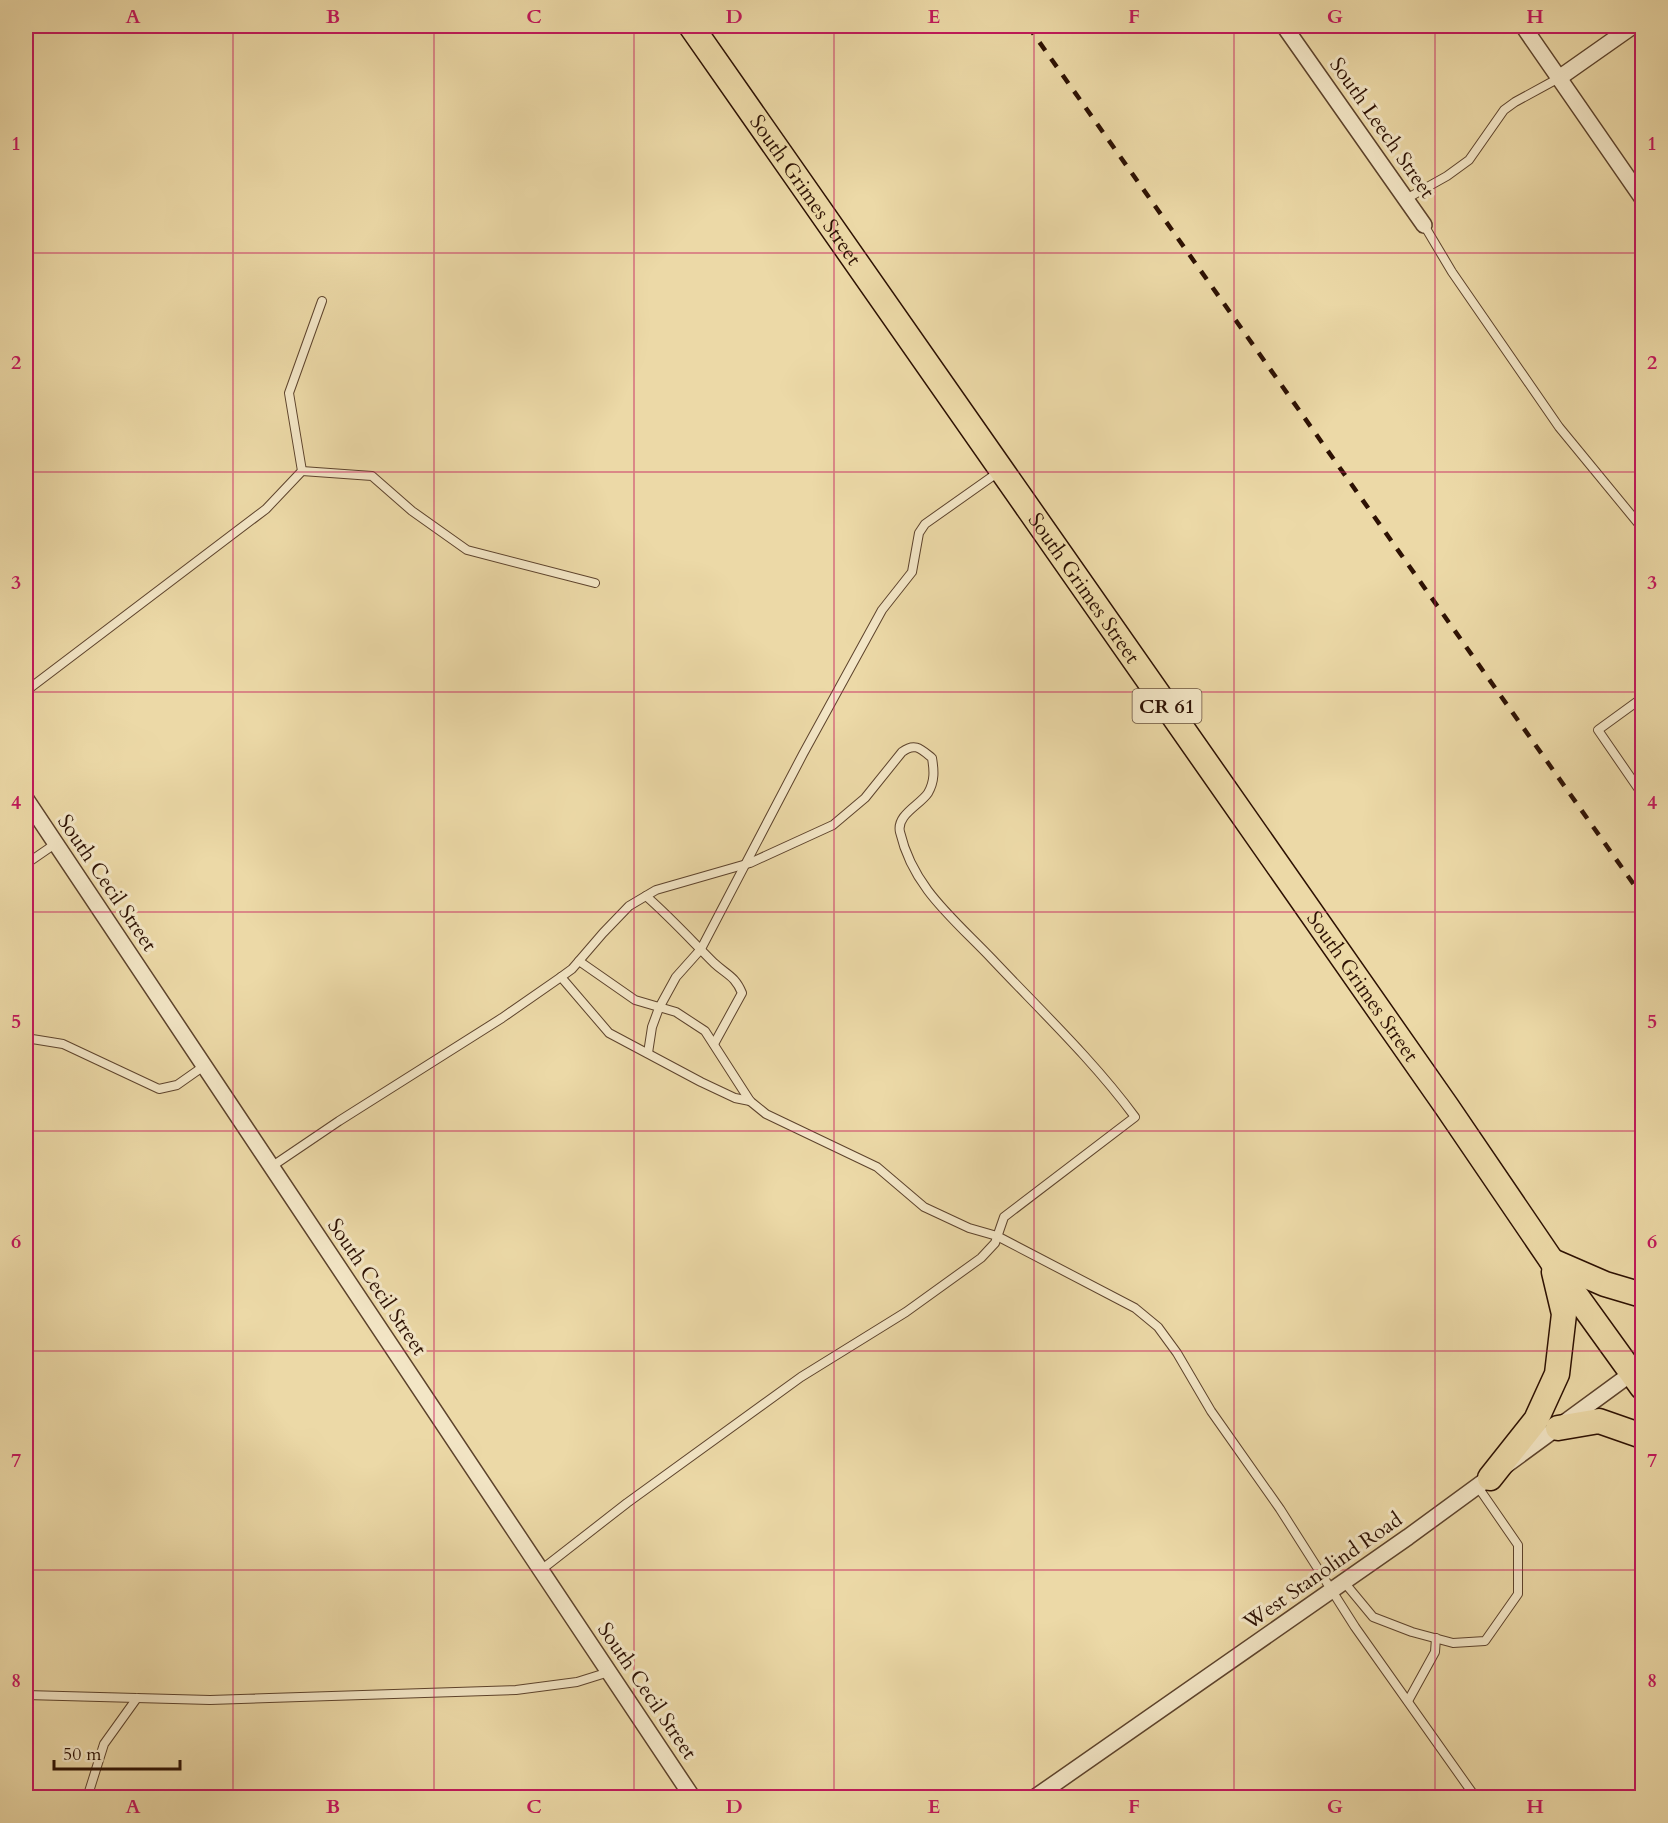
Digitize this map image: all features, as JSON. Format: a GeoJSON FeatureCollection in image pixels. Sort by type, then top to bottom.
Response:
{"type":"FeatureCollection","features":[{"type":"Feature","properties":{"kind":"main road","name":"South Grimes Street"},"geometry":{"type":"LineString","coordinates":[[691,26],[1637,1380]]}},
{"type":"Feature","properties":{"kind":"main road"},"geometry":{"type":"LineString","coordinates":[[1552,1261],[1605,1284],[1642,1295]]}},
{"type":"Feature","properties":{"kind":"main road"},"geometry":{"type":"LineString","coordinates":[[1484,1482],[1536,1419],[1557,1374],[1564,1314],[1552,1261]]}},
{"type":"Feature","properties":{"kind":"main road"},"geometry":{"type":"LineString","coordinates":[[1558,1428],[1599,1421],[1642,1436]]}},
{"type":"Feature","properties":{"kind":"street","name":"South Leech Street"},"geometry":{"type":"LineString","coordinates":[[1284,26],[1424,225]]}},
{"type":"Feature","properties":{"kind":"street"},"geometry":{"type":"LineString","coordinates":[[1523,26],[1642,198]]}},
{"type":"Feature","properties":{"kind":"street"},"geometry":{"type":"LineString","coordinates":[[1559,78],[1633,26]]}},
{"type":"Feature","properties":{"kind":"street","name":"South Cecil Street"},"geometry":{"type":"LineString","coordinates":[[26,800],[693,1797]]}},
{"type":"Feature","properties":{"kind":"street","name":"West Stanolind Road"},"geometry":{"type":"LineString","coordinates":[[1034,1797],[1344,1582],[1558,1428],[1637,1380]]}},
{"type":"Feature","properties":{"kind":"lane"},"geometry":{"type":"LineString","coordinates":[[1406,199],[1447,176],[1469,160],[1504,110],[1559,78]]}},
{"type":"Feature","properties":{"kind":"lane"},"geometry":{"type":"LineString","coordinates":[[1424,225],[1452,272],[1559,427],[1642,528]]}},
{"type":"Feature","properties":{"kind":"lane"},"geometry":{"type":"LineString","coordinates":[[302,471],[289,393],[322,301]]}},
{"type":"Feature","properties":{"kind":"lane"},"geometry":{"type":"LineString","coordinates":[[648,1053],[652,1027],[659,1008],[676,977],[701,949],[743,865],[882,610],[912,573],[919,533],[925,524],[1002,470]]}},
{"type":"Feature","properties":{"kind":"lane"},"geometry":{"type":"LineString","coordinates":[[302,471],[372,476],[412,511],[467,550],[595,583]]}},
{"type":"Feature","properties":{"kind":"lane"},"geometry":{"type":"LineString","coordinates":[[26,691],[266,509],[302,471]]}},
{"type":"Feature","properties":{"kind":"lane"},"geometry":{"type":"LineString","coordinates":[[1642,698],[1598,730],[1642,794]]}},
{"type":"Feature","properties":{"kind":"lane"},"geometry":{"type":"LineString","coordinates":[[271,1167],[502,1018],[561,977],[630,906],[646,896],[656,890],[743,865],[833,825],[865,798],[902,752],[909,747],[919,747],[932,758],[934,777],[928,793],[903,818],[899,829],[913,870],[944,911],[985,951],[1115,1090],[1135,1117],[1004,1217],[995,1243],[981,1258],[906,1312],[801,1377],[627,1503],[541,1570]]}},
{"type":"Feature","properties":{"kind":"lane"},"geometry":{"type":"LineString","coordinates":[[26,864],[55,844]]}},
{"type":"Feature","properties":{"kind":"lane"},"geometry":{"type":"LineString","coordinates":[[646,896],[679,925],[716,964],[737,981],[742,993],[714,1044]]}},
{"type":"Feature","properties":{"kind":"lane"},"geometry":{"type":"LineString","coordinates":[[579,961],[635,1000],[676,1012],[705,1031],[750,1101],[766,1114],[877,1167],[924,1207],[969,1228],[997,1236],[1135,1308],[1158,1327],[1177,1353],[1211,1411],[1280,1509],[1331,1591],[1476,1797]]}},
{"type":"Feature","properties":{"kind":"lane"},"geometry":{"type":"LineString","coordinates":[[561,977],[609,1034],[726,1094],[750,1101]]}},
{"type":"Feature","properties":{"kind":"lane"},"geometry":{"type":"LineString","coordinates":[[26,1038],[63,1044],[159,1089],[177,1084],[204,1066]]}},
{"type":"Feature","properties":{"kind":"lane"},"geometry":{"type":"LineString","coordinates":[[1344,1582],[1373,1617],[1453,1643],[1485,1641],[1518,1594],[1518,1545],[1484,1482]]}},
{"type":"Feature","properties":{"kind":"lane"},"geometry":{"type":"LineString","coordinates":[[1408,1701],[1435,1652],[1436,1638]]}},
{"type":"Feature","properties":{"kind":"lane"},"geometry":{"type":"LineString","coordinates":[[26,1695],[210,1700],[516,1690],[577,1682],[609,1672]]}},
{"type":"Feature","properties":{"kind":"lane"},"geometry":{"type":"LineString","coordinates":[[87,1797],[104,1744],[137,1698]]}},
{"type":"Feature","properties":{"kind":"railway"},"geometry":{"type":"LineString","coordinates":[[1028,26],[1642,896]]}}]}
